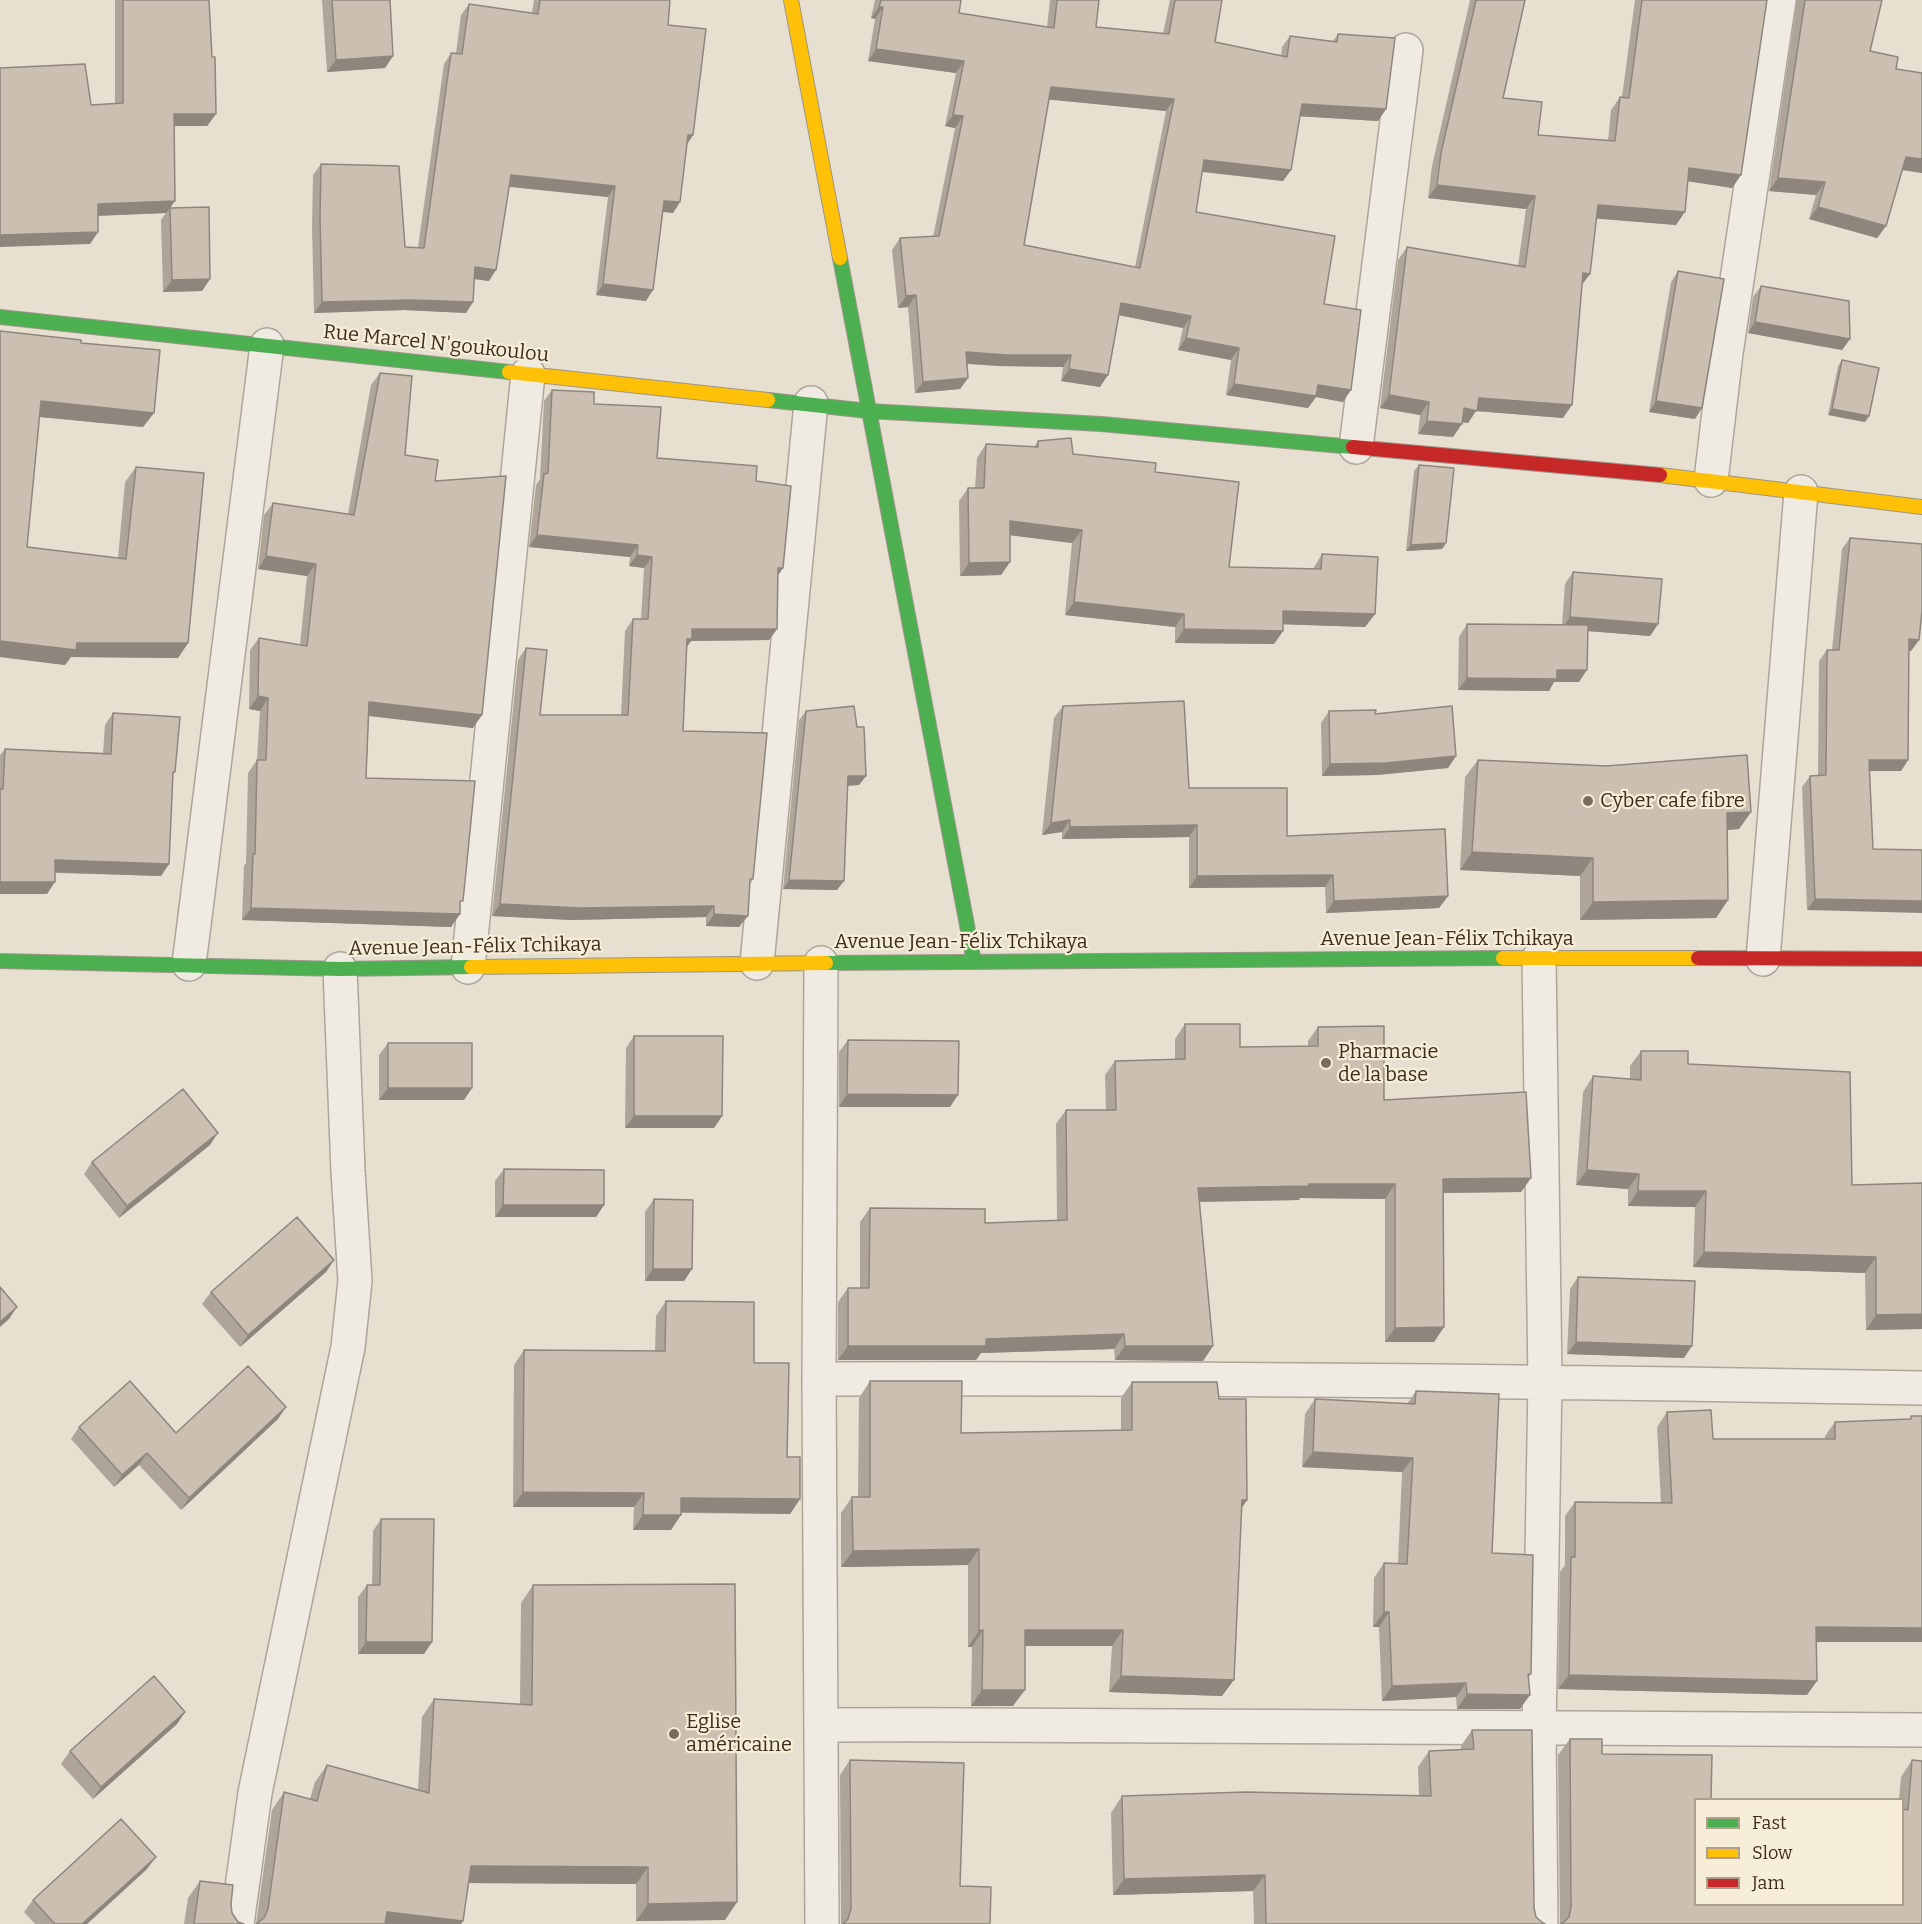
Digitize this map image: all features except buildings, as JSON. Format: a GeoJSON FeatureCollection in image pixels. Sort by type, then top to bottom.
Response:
{"type":"FeatureCollection","features":[{"type":"Feature","properties":{"kind":"street"},"geometry":{"type":"LineString","coordinates":[[791,0],[974,962]]}},
{"type":"Feature","properties":{"kind":"street"},"geometry":{"type":"LineString","coordinates":[[1711,480],[1726,353],[1779,0]]}},
{"type":"Feature","properties":{"kind":"street"},"geometry":{"type":"LineString","coordinates":[[1356,447],[1406,50]]}},
{"type":"Feature","properties":{"kind":"street","name":"Rue Marcel N'goukoulou"},"geometry":{"type":"LineString","coordinates":[[0,317],[812,403],[868,411],[1101,424],[1356,447],[1711,480],[1922,507]]}},
{"type":"Feature","properties":{"kind":"street"},"geometry":{"type":"LineString","coordinates":[[189,964],[267,345]]}},
{"type":"Feature","properties":{"kind":"street"},"geometry":{"type":"LineString","coordinates":[[468,967],[528,374]]}},
{"type":"Feature","properties":{"kind":"street"},"geometry":{"type":"LineString","coordinates":[[757,963],[812,403]]}},
{"type":"Feature","properties":{"kind":"street"},"geometry":{"type":"LineString","coordinates":[[1763,958],[1801,492]]}},
{"type":"Feature","properties":{"kind":"street"},"geometry":{"type":"LineString","coordinates":[[1539,958],[1545,1381],[1539,1729],[1541,1924]]}},
{"type":"Feature","properties":{"kind":"street","name":"Avenue Jean-Félix Tchikaya"},"geometry":{"type":"LineString","coordinates":[[0,962],[189,964],[340,969],[757,963],[1539,958],[1922,959]]}},
{"type":"Feature","properties":{"kind":"street"},"geometry":{"type":"LineString","coordinates":[[821,963],[819,1379],[822,1924]]}},
{"type":"Feature","properties":{"kind":"street"},"geometry":{"type":"LineString","coordinates":[[237,1924],[255,1793],[348,1347],[355,1281],[340,969]]}},
{"type":"Feature","properties":{"kind":"street"},"geometry":{"type":"LineString","coordinates":[[819,1379],[1210,1378],[1545,1381],[1922,1389]]}},
{"type":"Feature","properties":{"kind":"street"},"geometry":{"type":"LineString","coordinates":[[821,1725],[1184,1724],[1539,1729],[1922,1730]]}},
{"type":"Feature","properties":{"kind":"traffic: fast"},"geometry":{"type":"LineString","coordinates":[[840,258],[974,962]]}},
{"type":"Feature","properties":{"kind":"traffic: fast"},"geometry":{"type":"LineString","coordinates":[[0,317],[509,372]]}},
{"type":"Feature","properties":{"kind":"traffic: fast"},"geometry":{"type":"LineString","coordinates":[[768,400],[868,411],[1101,424],[1353,447]]}},
{"type":"Feature","properties":{"kind":"traffic: fast"},"geometry":{"type":"LineString","coordinates":[[826,963],[1503,958]]}},
{"type":"Feature","properties":{"kind":"traffic: fast"},"geometry":{"type":"LineString","coordinates":[[0,961],[340,969],[471,967]]}},
{"type":"Feature","properties":{"kind":"traffic: slow"},"geometry":{"type":"LineString","coordinates":[[791,0],[840,258]]}},
{"type":"Feature","properties":{"kind":"traffic: slow"},"geometry":{"type":"LineString","coordinates":[[509,372],[768,400]]}},
{"type":"Feature","properties":{"kind":"traffic: slow"},"geometry":{"type":"LineString","coordinates":[[1660,475],[1922,507]]}},
{"type":"Feature","properties":{"kind":"traffic: slow"},"geometry":{"type":"LineString","coordinates":[[1503,958],[1698,958]]}},
{"type":"Feature","properties":{"kind":"traffic: slow"},"geometry":{"type":"LineString","coordinates":[[471,967],[826,963]]}},
{"type":"Feature","properties":{"kind":"traffic: jam"},"geometry":{"type":"LineString","coordinates":[[1353,447],[1660,475]]}},
{"type":"Feature","properties":{"kind":"traffic: jam"},"geometry":{"type":"LineString","coordinates":[[1698,958],[1922,959]]}},
{"type":"Feature","properties":{"kind":"place","name":"Cyber cafe fibre"},"geometry":{"type":"Point","coordinates":[1588,801]}},
{"type":"Feature","properties":{"kind":"place","name":"Pharmacie de la base"},"geometry":{"type":"Point","coordinates":[1326,1063]}},
{"type":"Feature","properties":{"kind":"place","name":"Eglise américaine"},"geometry":{"type":"Point","coordinates":[674,1734]}}]}
